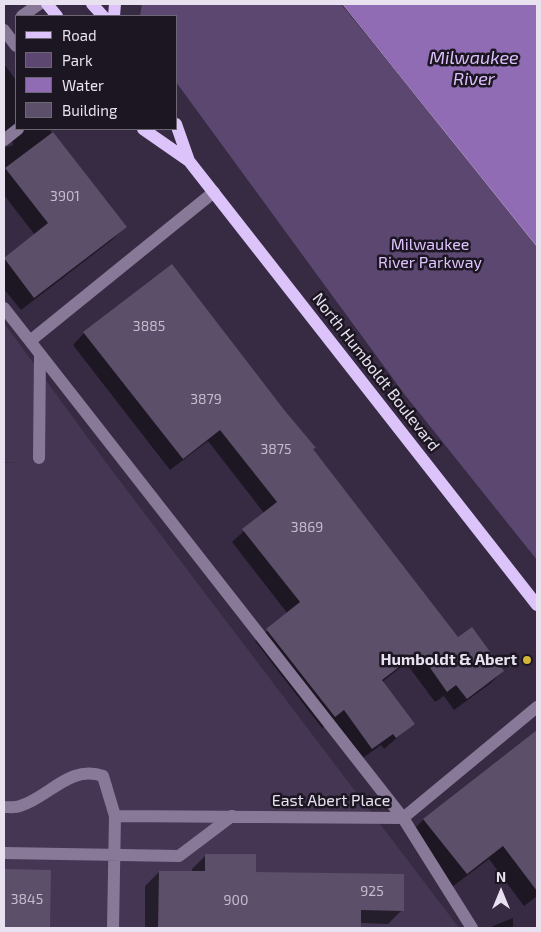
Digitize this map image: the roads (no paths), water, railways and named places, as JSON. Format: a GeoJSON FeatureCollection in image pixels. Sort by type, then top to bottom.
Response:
{"type":"FeatureCollection","features":[{"type":"Feature","properties":{"kind":"main road"},"geometry":{"type":"LineString","coordinates":[[47,4],[56,15]]}},
{"type":"Feature","properties":{"kind":"main road"},"geometry":{"type":"LineString","coordinates":[[92,4],[102,15]]}},
{"type":"Feature","properties":{"kind":"main road","name":"North Humboldt Boulevard"},"geometry":{"type":"LineString","coordinates":[[145,130],[189,161],[537,605]]}},
{"type":"Feature","properties":{"kind":"main road","name":"North Humboldt Boulevard"},"geometry":{"type":"LineString","coordinates":[[178,130],[189,161]]}},
{"type":"Feature","properties":{"kind":"street"},"geometry":{"type":"LineString","coordinates":[[23,15],[39,4]]}},
{"type":"Feature","properties":{"kind":"street"},"geometry":{"type":"LineString","coordinates":[[15,21],[4,30],[15,45]]}},
{"type":"Feature","properties":{"kind":"street"},"geometry":{"type":"LineString","coordinates":[[4,140],[17,130]]}},
{"type":"Feature","properties":{"kind":"street"},"geometry":{"type":"LineString","coordinates":[[30,341],[214,192]]}},
{"type":"Feature","properties":{"kind":"street"},"geometry":{"type":"LineString","coordinates":[[4,308],[403,818],[472,928]]}},
{"type":"Feature","properties":{"kind":"street"},"geometry":{"type":"LineString","coordinates":[[39,458],[40,356]]}},
{"type":"Feature","properties":{"kind":"street","name":"East Abert Place"},"geometry":{"type":"LineString","coordinates":[[115,816],[403,818],[537,707]]}},
{"type":"Feature","properties":{"kind":"street"},"geometry":{"type":"LineString","coordinates":[[4,806],[19,807],[66,779],[92,772],[103,776],[115,816],[113,928]]}},
{"type":"Feature","properties":{"kind":"street"},"geometry":{"type":"LineString","coordinates":[[4,852],[179,856],[232,816]]}},
{"type":"Feature","properties":{"kind":"water","name":"Milwaukee River"},"geometry":{"type":"Polygon","coordinates":[[[343,4],[537,4],[537,246],[343,4]]]}},
{"type":"Feature","properties":{"kind":"place","name":"Humboldt & Abert"},"geometry":{"type":"Point","coordinates":[527,660]}},
{"type":"Feature","properties":{"kind":"park label","name":"Milwaukee River Parkway"},"geometry":{"type":"Point","coordinates":[430,254]}}]}
